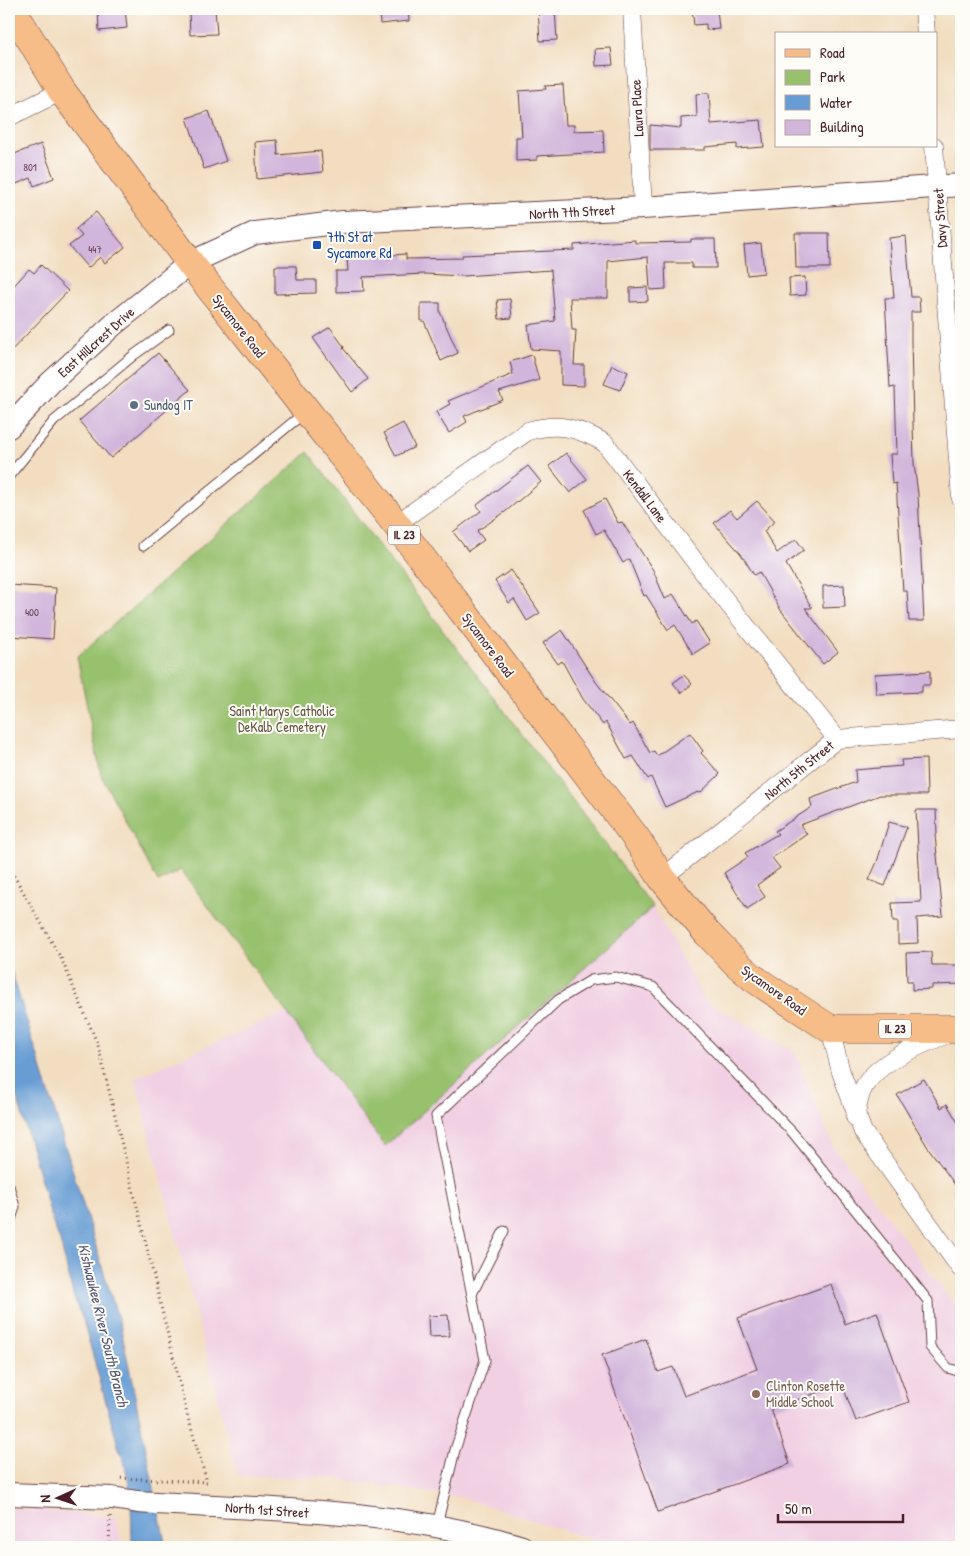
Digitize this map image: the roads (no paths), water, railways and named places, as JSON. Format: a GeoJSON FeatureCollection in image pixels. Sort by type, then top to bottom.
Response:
{"type":"FeatureCollection","features":[{"type":"Feature","properties":{"kind":"main road","name":"Sycamore Road"},"geometry":{"type":"LineString","coordinates":[[12,9],[62,91],[190,263],[396,524],[636,838],[662,878],[707,933],[736,963],[753,978],[830,1029]]}},
{"type":"Feature","properties":{"kind":"main road","name":"IL 23"},"geometry":{"type":"LineString","coordinates":[[830,1029],[961,1029]]}},
{"type":"Feature","properties":{"kind":"street","name":"Laura Place"},"geometry":{"type":"LineString","coordinates":[[632,9],[643,208]]}},
{"type":"Feature","properties":{"kind":"street"},"geometry":{"type":"LineString","coordinates":[[924,9],[926,32]]}},
{"type":"Feature","properties":{"kind":"street"},"geometry":{"type":"LineString","coordinates":[[9,117],[62,91]]}},
{"type":"Feature","properties":{"kind":"street","name":"Davy Street"},"geometry":{"type":"LineString","coordinates":[[934,148],[955,334],[961,499]]}},
{"type":"Feature","properties":{"kind":"street","name":"North 7th Street"},"geometry":{"type":"LineString","coordinates":[[190,263],[256,233],[343,222],[643,208],[961,185]]}},
{"type":"Feature","properties":{"kind":"street","name":"East Hillcrest Drive"},"geometry":{"type":"LineString","coordinates":[[9,427],[50,383],[113,325],[190,263]]}},
{"type":"Feature","properties":{"kind":"street","name":"Kendall Lane"},"geometry":{"type":"LineString","coordinates":[[396,524],[528,431],[550,426],[583,430],[605,443],[706,576],[837,739]]}},
{"type":"Feature","properties":{"kind":"street","name":"North 5th Street"},"geometry":{"type":"LineString","coordinates":[[662,878],[837,739],[961,729]]}},
{"type":"Feature","properties":{"kind":"street"},"geometry":{"type":"LineString","coordinates":[[830,1029],[855,1117],[876,1151],[961,1269]]}},
{"type":"Feature","properties":{"kind":"street"},"geometry":{"type":"LineString","coordinates":[[855,1117],[864,1086],[884,1066],[913,1048],[961,1029]]}},
{"type":"Feature","properties":{"kind":"street","name":"North 1st Street"},"geometry":{"type":"LineString","coordinates":[[9,1494],[112,1498],[138,1502],[376,1517],[437,1525],[522,1547]]}},
{"type":"Feature","properties":{"kind":"lane"},"geometry":{"type":"LineString","coordinates":[[9,476],[54,421],[134,355],[169,330]]}},
{"type":"Feature","properties":{"kind":"lane"},"geometry":{"type":"LineString","coordinates":[[142,546],[306,412]]}},
{"type":"Feature","properties":{"kind":"lane"},"geometry":{"type":"LineString","coordinates":[[437,1525],[455,1450],[485,1360],[436,1116],[558,1000],[592,980],[616,977],[653,987],[793,1133],[928,1301],[930,1347],[948,1368],[961,1372]]}},
{"type":"Feature","properties":{"kind":"lane"},"geometry":{"type":"LineString","coordinates":[[9,1186],[15,1207],[9,1225]]}},
{"type":"Feature","properties":{"kind":"lane"},"geometry":{"type":"LineString","coordinates":[[472,1294],[504,1231]]}},
{"type":"Feature","properties":{"kind":"water","name":"Kishwaukee River South Branch"},"geometry":{"type":"Polygon","coordinates":[[[9,963],[121,1328],[166,1547],[132,1546],[129,1485],[124,1461],[83,1320],[74,1298],[60,1241],[53,1223],[9,1069],[9,963]]]}},
{"type":"Feature","properties":{"kind":"place","name":"7th St at Sycamore Rd"},"geometry":{"type":"Point","coordinates":[317,245]}},
{"type":"Feature","properties":{"kind":"place","name":"Sundog IT"},"geometry":{"type":"Point","coordinates":[134,405]}},
{"type":"Feature","properties":{"kind":"place","name":"Clinton Rosette Middle School"},"geometry":{"type":"Point","coordinates":[756,1394]}},
{"type":"Feature","properties":{"kind":"park label","name":"Saint Marys Catholic DeKalb Cemetery"},"geometry":{"type":"Point","coordinates":[282,720]}}]}
